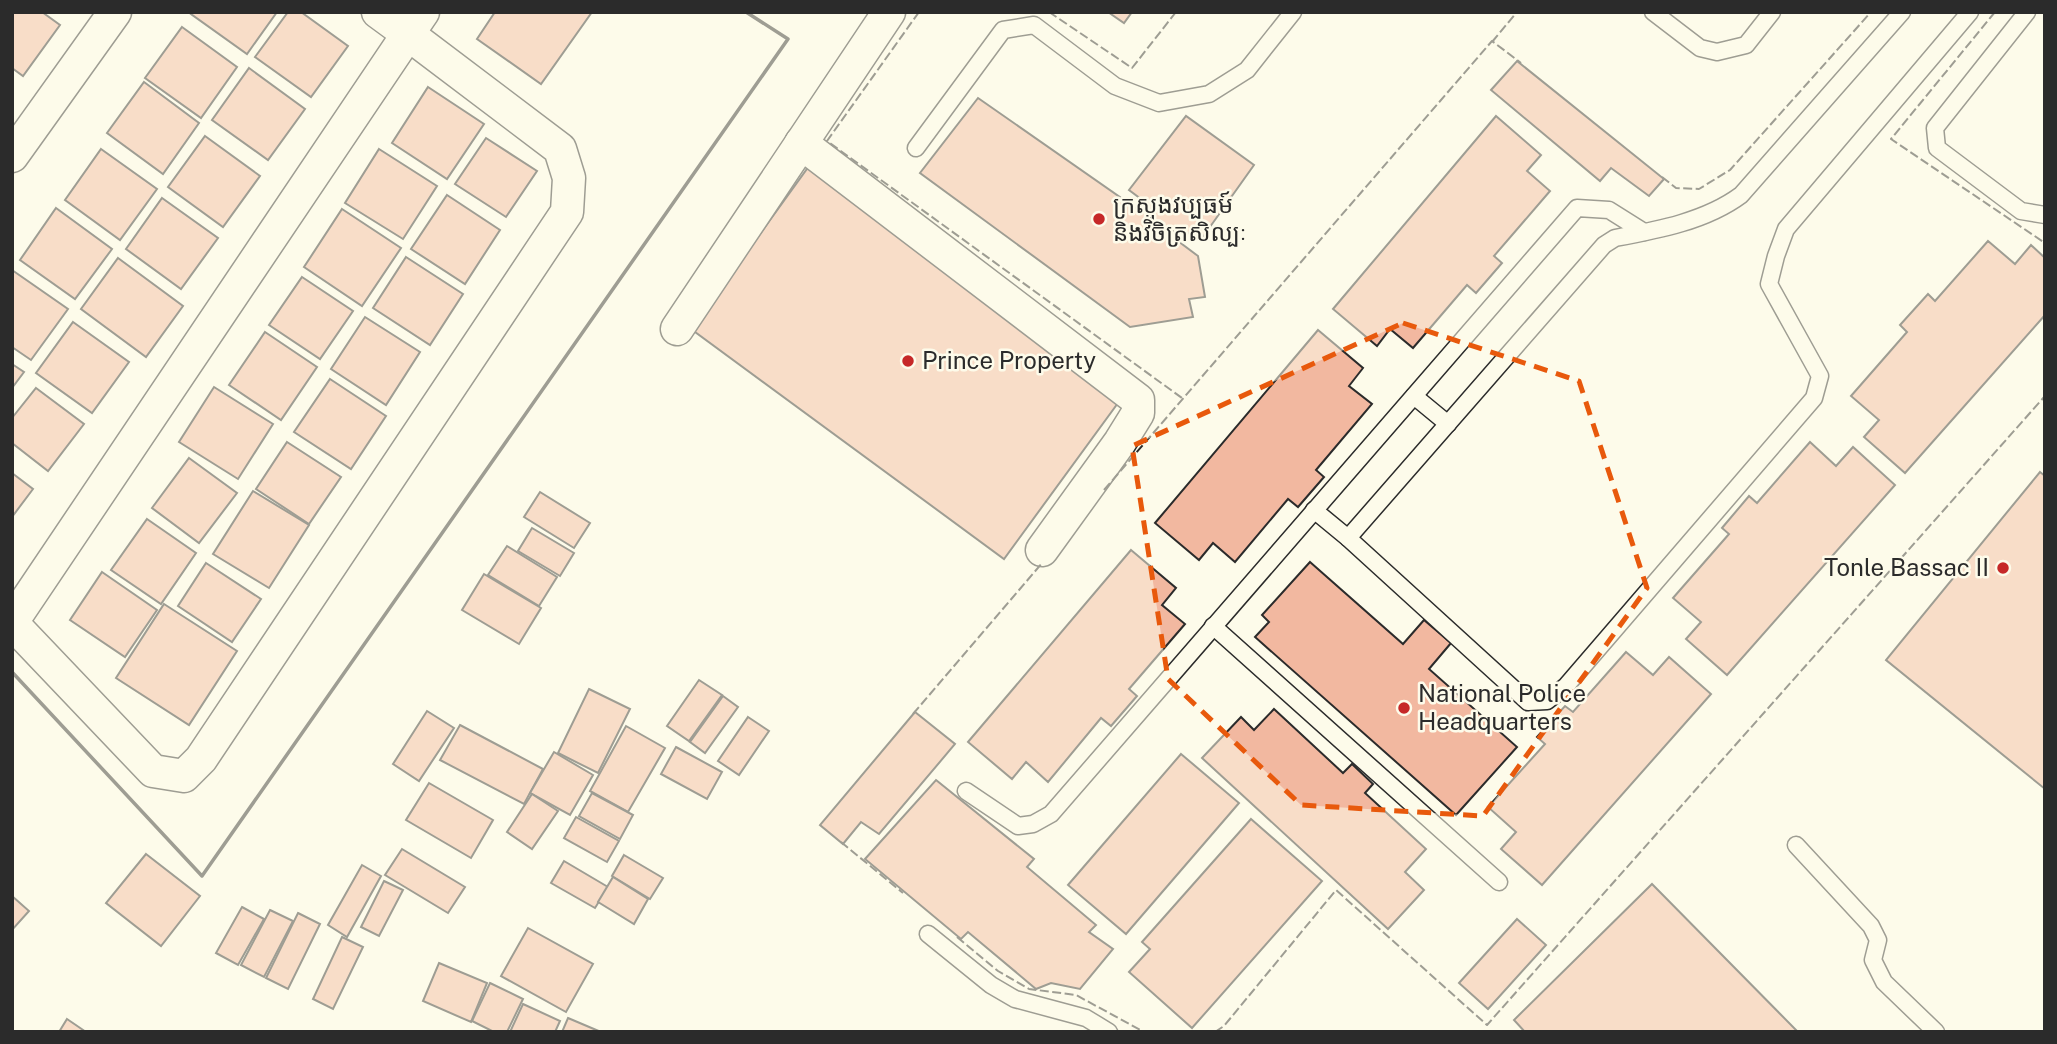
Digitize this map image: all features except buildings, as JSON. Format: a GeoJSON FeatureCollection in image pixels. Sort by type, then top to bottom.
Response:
{"type":"FeatureCollection","features":[{"type":"Feature","properties":{"kind":"street"},"geometry":{"type":"LineString","coordinates":[[12,156],[115,12]]}},
{"type":"Feature","properties":{"kind":"street"},"geometry":{"type":"LineString","coordinates":[[378,12],[416,23],[560,149],[569,178],[567,212],[201,759],[184,776],[153,771],[12,622],[416,23]]}},
{"type":"Feature","properties":{"kind":"street"},"geometry":{"type":"LineString","coordinates":[[677,329],[889,12]]}},
{"type":"Feature","properties":{"kind":"street"},"geometry":{"type":"LineString","coordinates":[[801,143],[1138,400],[1138,413],[1120,442],[1042,550]]}},
{"type":"Feature","properties":{"kind":"lane"},"geometry":{"type":"LineString","coordinates":[[916,148],[1003,30],[1034,25],[1115,86],[1159,103],[1209,94],[1247,70],[1293,12]]}},
{"type":"Feature","properties":{"kind":"lane"},"geometry":{"type":"LineString","coordinates":[[1653,12],[1700,48],[1717,52],[1746,45],[1772,12]]}},
{"type":"Feature","properties":{"kind":"lane"},"geometry":{"type":"LineString","coordinates":[[1349,538],[1604,245],[1615,239],[1705,215],[1724,208],[1741,195],[1902,12]]}},
{"type":"Feature","properties":{"kind":"lane"},"geometry":{"type":"LineString","coordinates":[[1314,510],[1349,538],[1528,702],[1547,701],[1566,686],[1814,398],[1820,376],[1769,284],[1786,229],[1970,12]]}},
{"type":"Feature","properties":{"kind":"lane"},"geometry":{"type":"LineString","coordinates":[[2027,12],[1935,128],[1937,148],[2021,211],[2045,215]]}},
{"type":"Feature","properties":{"kind":"lane"},"geometry":{"type":"LineString","coordinates":[[966,791],[1018,825],[1033,824],[1051,814],[1577,208],[1609,210],[1644,232]]}},
{"type":"Feature","properties":{"kind":"lane"},"geometry":{"type":"LineString","coordinates":[[1414,396],[1448,424]]}},
{"type":"Feature","properties":{"kind":"lane"},"geometry":{"type":"LineString","coordinates":[[1213,626],[1499,882]]}},
{"type":"Feature","properties":{"kind":"lane"},"geometry":{"type":"LineString","coordinates":[[1796,845],[1871,926],[1878,940],[1873,960],[1884,982],[1937,1032]]}},
{"type":"Feature","properties":{"kind":"lane"},"geometry":{"type":"LineString","coordinates":[[928,934],[991,985],[1015,999],[1086,1018],[1109,1032]]}},
{"type":"Feature","properties":{"kind":"highlighted area"},"geometry":{"type":"Polygon","coordinates":[[[1403,323],[1579,381],[1647,588],[1483,816],[1301,805],[1168,679],[1132,446],[1403,323]]]}},
{"type":"Feature","properties":{"kind":"fence"},"geometry":{"type":"LineString","coordinates":[[919,12],[827,141],[1182,398],[1184,396]]}},
{"type":"Feature","properties":{"kind":"fence"},"geometry":{"type":"LineString","coordinates":[[1049,12],[1132,68],[1176,12]]}},
{"type":"Feature","properties":{"kind":"fence"},"geometry":{"type":"LineString","coordinates":[[1492,42],[1517,12]]}},
{"type":"Feature","properties":{"kind":"fence"},"geometry":{"type":"LineString","coordinates":[[1662,177],[1676,188],[1699,189],[1730,170],[1871,12]]}},
{"type":"Feature","properties":{"kind":"fence"},"geometry":{"type":"LineString","coordinates":[[1995,12],[1891,139],[2045,243]]}},
{"type":"Feature","properties":{"kind":"fence"},"geometry":{"type":"LineString","coordinates":[[1104,490],[1492,41],[1521,63]]}},
{"type":"Feature","properties":{"kind":"fence"},"geometry":{"type":"LineString","coordinates":[[1215,1032],[1224,1026],[1336,890],[1487,1025],[2045,396]]}},
{"type":"Feature","properties":{"kind":"fence"},"geometry":{"type":"LineString","coordinates":[[913,714],[1043,562]]}},
{"type":"Feature","properties":{"kind":"fence"},"geometry":{"type":"LineString","coordinates":[[841,842],[903,893]]}},
{"type":"Feature","properties":{"kind":"fence"},"geometry":{"type":"LineString","coordinates":[[957,937],[998,971],[1029,989],[1076,995],[1144,1032]]}},
{"type":"Feature","properties":{"kind":"wall"},"geometry":{"type":"LineString","coordinates":[[12,672],[202,876],[788,39],[746,12]]}},
{"type":"Feature","properties":{"kind":"place","name":"ក្រសួងវប្បធម៍ និងវិចិត្រសិល្បៈ"},"geometry":{"type":"Point","coordinates":[1099,219]}},
{"type":"Feature","properties":{"kind":"place","name":"Prince Property"},"geometry":{"type":"Point","coordinates":[908,361]}},
{"type":"Feature","properties":{"kind":"place","name":"Tonle Bassac II"},"geometry":{"type":"Point","coordinates":[2003,568]}},
{"type":"Feature","properties":{"kind":"place","name":"National Police Headquarters"},"geometry":{"type":"Point","coordinates":[1404,708]}}]}
